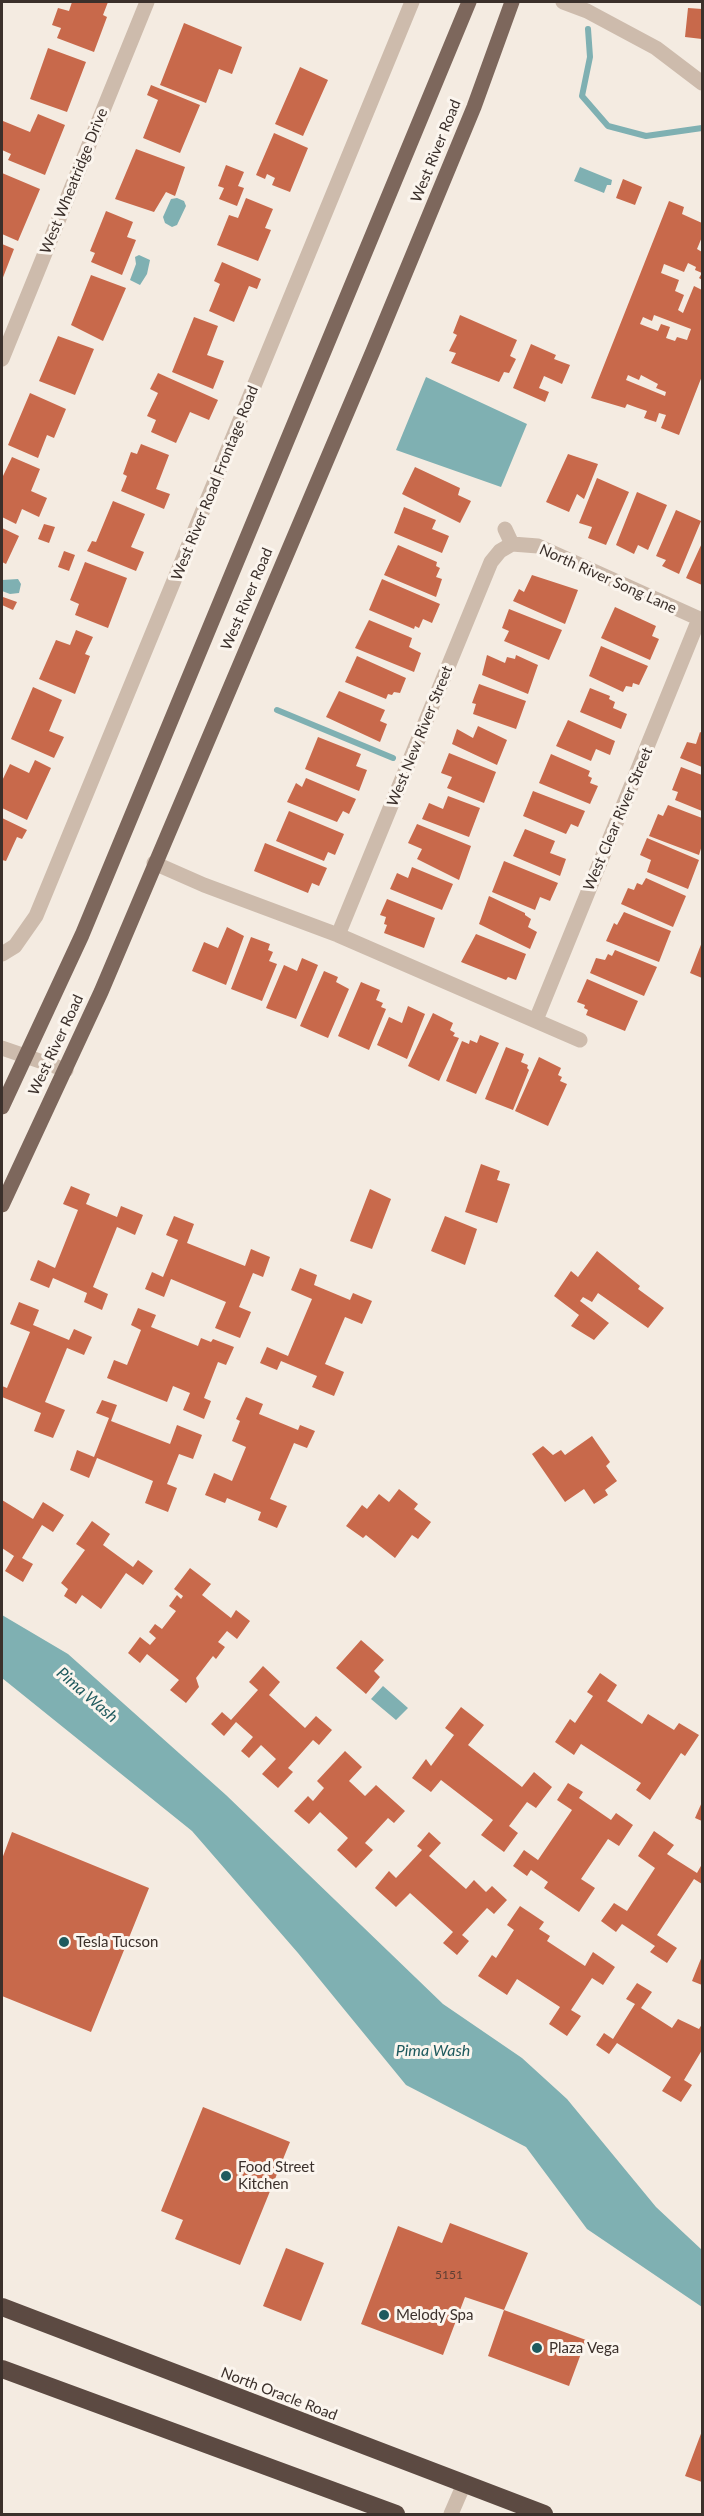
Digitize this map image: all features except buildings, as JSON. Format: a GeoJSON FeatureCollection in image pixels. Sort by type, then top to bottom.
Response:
{"type":"FeatureCollection","features":[{"type":"Feature","properties":{"kind":"highway","name":"North Oracle Road"},"geometry":{"type":"LineString","coordinates":[[2,2307],[544,2514]]}},
{"type":"Feature","properties":{"kind":"highway"},"geometry":{"type":"LineString","coordinates":[[2,2368],[396,2514]]}},
{"type":"Feature","properties":{"kind":"main road","name":"West River Road"},"geometry":{"type":"LineString","coordinates":[[2,1107],[91,913],[470,2]]}},
{"type":"Feature","properties":{"kind":"main road","name":"West River Road"},"geometry":{"type":"LineString","coordinates":[[2,1205],[66,1070],[377,340],[474,107],[512,2]]}},
{"type":"Feature","properties":{"kind":"street","name":"West Wheatridge Drive"},"geometry":{"type":"LineString","coordinates":[[2,359],[147,2]]}},
{"type":"Feature","properties":{"kind":"street","name":"West River Road Frontage Road"},"geometry":{"type":"LineString","coordinates":[[2,954],[15,946],[36,916],[412,2]]}},
{"type":"Feature","properties":{"kind":"street"},"geometry":{"type":"LineString","coordinates":[[563,2],[656,48],[702,82]]}},
{"type":"Feature","properties":{"kind":"street"},"geometry":{"type":"LineString","coordinates":[[505,529],[512,544]]}},
{"type":"Feature","properties":{"kind":"street","name":"North River Song Lane"},"geometry":{"type":"LineString","coordinates":[[512,544],[538,546],[701,620]]}},
{"type":"Feature","properties":{"kind":"street","name":"West New River Street"},"geometry":{"type":"LineString","coordinates":[[338,936],[491,562],[500,551],[512,544]]}},
{"type":"Feature","properties":{"kind":"street","name":"West Clear River Street"},"geometry":{"type":"LineString","coordinates":[[536,1020],[701,620]]}},
{"type":"Feature","properties":{"kind":"street"},"geometry":{"type":"LineString","coordinates":[[154,864],[338,936],[580,1040]]}},
{"type":"Feature","properties":{"kind":"street"},"geometry":{"type":"LineString","coordinates":[[2,1048],[66,1070]]}},
{"type":"Feature","properties":{"kind":"street"},"geometry":{"type":"LineString","coordinates":[[451,2514],[464,2484]]}},
{"type":"Feature","properties":{"kind":"water"},"geometry":{"type":"Polygon","coordinates":[[[580,167],[612,180],[611,185],[607,185],[604,193],[574,181],[580,167]]]}},
{"type":"Feature","properties":{"kind":"water"},"geometry":{"type":"Polygon","coordinates":[[[177,198],[184,201],[186,206],[177,225],[172,227],[165,223],[163,217],[171,199],[177,198]]]}},
{"type":"Feature","properties":{"kind":"water"},"geometry":{"type":"Polygon","coordinates":[[[139,255],[150,260],[147,274],[140,285],[130,280],[136,264],[135,257],[139,255]]]}},
{"type":"Feature","properties":{"kind":"water"},"geometry":{"type":"Polygon","coordinates":[[[426,377],[527,424],[501,487],[396,450],[426,377]]]}},
{"type":"Feature","properties":{"kind":"water"},"geometry":{"type":"Polygon","coordinates":[[[18,579],[21,584],[19,593],[10,594],[2,591],[2,580],[18,579]]]}},
{"type":"Feature","properties":{"kind":"water","name":"Pima Wash"},"geometry":{"type":"Polygon","coordinates":[[[2,1615],[68,1654],[226,1795],[443,2004],[522,2058],[567,2099],[656,2207],[702,2250],[702,2307],[587,2229],[526,2147],[406,2085],[298,1953],[192,1831],[2,1678],[2,1615]]]}},
{"type":"Feature","properties":{"kind":"water"},"geometry":{"type":"Polygon","coordinates":[[[383,1686],[408,1708],[396,1720],[371,1699],[383,1686]]]}},
{"type":"Feature","properties":{"kind":"waterway"},"geometry":{"type":"LineString","coordinates":[[588,29],[590,57],[582,96],[608,126],[646,136],[702,128]]}},
{"type":"Feature","properties":{"kind":"waterway"},"geometry":{"type":"LineString","coordinates":[[277,710],[393,758]]}},
{"type":"Feature","properties":{"kind":"place","name":"Tesla Tucson"},"geometry":{"type":"Point","coordinates":[64,1942]}},
{"type":"Feature","properties":{"kind":"place","name":"Food Street Kitchen"},"geometry":{"type":"Point","coordinates":[226,2176]}},
{"type":"Feature","properties":{"kind":"place","name":"Melody Spa"},"geometry":{"type":"Point","coordinates":[384,2315]}},
{"type":"Feature","properties":{"kind":"place","name":"Plaza Vega"},"geometry":{"type":"Point","coordinates":[537,2348]}}]}
